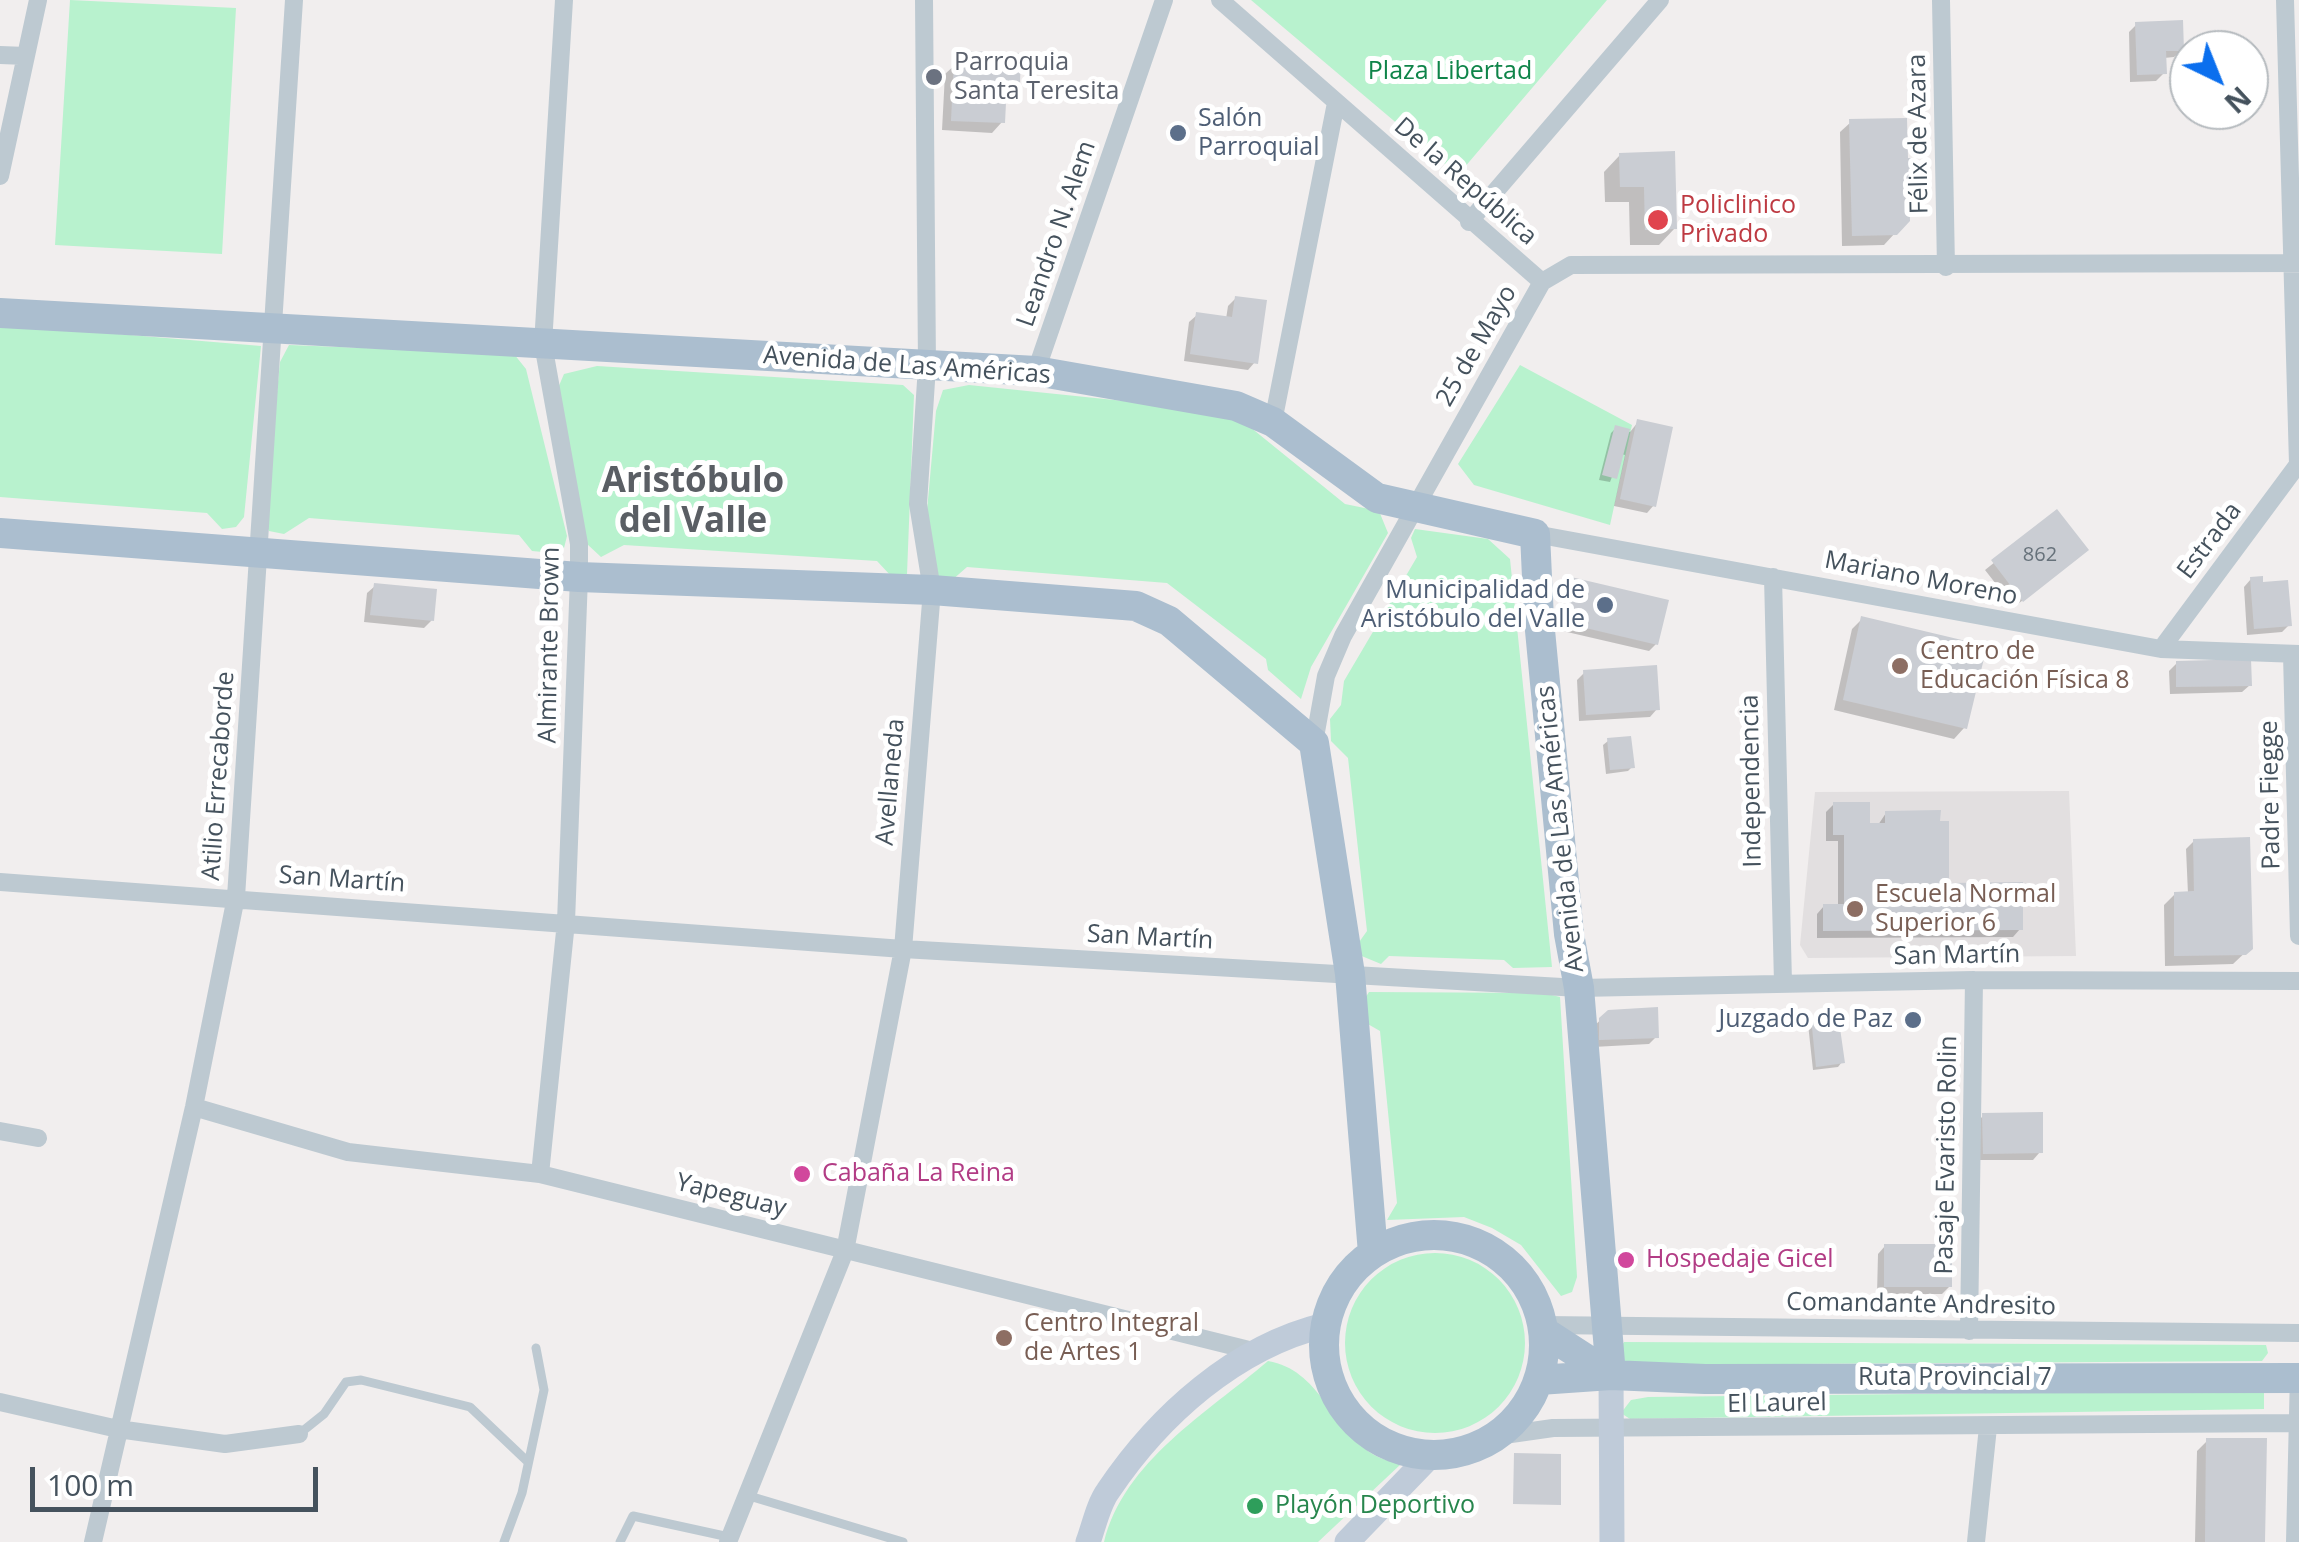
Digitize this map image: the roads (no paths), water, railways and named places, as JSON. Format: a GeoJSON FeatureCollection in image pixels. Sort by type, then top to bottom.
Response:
{"type":"FeatureCollection","features":[{"type":"Feature","properties":{"kind":"main road","name":"Avenida de Las Américas"},"geometry":{"type":"LineString","coordinates":[[0,314],[273,326],[1036,371],[1236,406],[1273,422],[1350,482],[1377,498],[1535,534],[1539,620],[1569,934],[1580,988],[1611,1375]]}},
{"type":"Feature","properties":{"kind":"main road"},"geometry":{"type":"LineString","coordinates":[[0,533],[579,577],[932,590],[1136,606],[1169,621],[1314,742],[1350,974],[1373,1253]]}},
{"type":"Feature","properties":{"kind":"main road"},"geometry":{"type":"LineString","coordinates":[[1443,1235],[1478,1244],[1509,1264],[1532,1292],[1543,1328],[1545,1354],[1539,1380],[1523,1412],[1497,1436],[1466,1452],[1430,1456],[1393,1448],[1360,1429],[1337,1399],[1324,1363],[1325,1325],[1343,1285],[1373,1253],[1406,1238],[1443,1235]]}},
{"type":"Feature","properties":{"kind":"main road"},"geometry":{"type":"LineString","coordinates":[[1088,1542],[1106,1494],[1151,1438],[1190,1398],[1253,1350],[1287,1334],[1325,1325]]}},
{"type":"Feature","properties":{"kind":"main road","name":"Ruta Provincial 7"},"geometry":{"type":"LineString","coordinates":[[1543,1328],[1611,1375]]}},
{"type":"Feature","properties":{"kind":"main road"},"geometry":{"type":"LineString","coordinates":[[1611,1375],[1612,1542]]}},
{"type":"Feature","properties":{"kind":"main road","name":"Ruta Provincial 7"},"geometry":{"type":"LineString","coordinates":[[1539,1380],[1611,1375],[1705,1379],[2299,1378]]}},
{"type":"Feature","properties":{"kind":"main road"},"geometry":{"type":"LineString","coordinates":[[1346,1542],[1430,1456]]}},
{"type":"Feature","properties":{"kind":"street"},"geometry":{"type":"LineString","coordinates":[[0,176],[38,0]]}},
{"type":"Feature","properties":{"kind":"street","name":"Atilio Errecaborde"},"geometry":{"type":"LineString","coordinates":[[93,1542],[194,1107],[236,897],[294,0]]}},
{"type":"Feature","properties":{"kind":"street","name":"Almirante Brown"},"geometry":{"type":"LineString","coordinates":[[540,1174],[566,922],[579,577],[579,544],[543,344],[564,0]]}},
{"type":"Feature","properties":{"kind":"street","name":"Avellaneda"},"geometry":{"type":"LineString","coordinates":[[729,1540],[846,1251],[903,949],[932,590],[918,504],[927,366],[924,0]]}},
{"type":"Feature","properties":{"kind":"street","name":"Leandro N. Alem"},"geometry":{"type":"LineString","coordinates":[[1036,371],[1164,0]]}},
{"type":"Feature","properties":{"kind":"street","name":"De la República"},"geometry":{"type":"LineString","coordinates":[[1220,0],[1542,282]]}},
{"type":"Feature","properties":{"kind":"street"},"geometry":{"type":"LineString","coordinates":[[1469,222],[1660,0]]}},
{"type":"Feature","properties":{"kind":"street","name":"Félix de Azara"},"geometry":{"type":"LineString","coordinates":[[1941,0],[1946,267]]}},
{"type":"Feature","properties":{"kind":"street"},"geometry":{"type":"LineString","coordinates":[[2285,0],[2297,263],[2299,464]]}},
{"type":"Feature","properties":{"kind":"street"},"geometry":{"type":"LineString","coordinates":[[0,55],[26,56]]}},
{"type":"Feature","properties":{"kind":"street"},"geometry":{"type":"LineString","coordinates":[[1273,422],[1336,103]]}},
{"type":"Feature","properties":{"kind":"street","name":"25 de Mayo"},"geometry":{"type":"LineString","coordinates":[[1314,742],[1332,660],[1412,508],[1542,282],[1570,265],[1946,267],[2297,263]]}},
{"type":"Feature","properties":{"kind":"street","name":"Estrada"},"geometry":{"type":"LineString","coordinates":[[2161,649],[2299,464]]}},
{"type":"Feature","properties":{"kind":"street","name":"Mariano Moreno"},"geometry":{"type":"LineString","coordinates":[[1535,534],[2161,649],[2296,654]]}},
{"type":"Feature","properties":{"kind":"street","name":"Independencia"},"geometry":{"type":"LineString","coordinates":[[1774,577],[1782,984]]}},
{"type":"Feature","properties":{"kind":"street","name":"Padre Fiegge"},"geometry":{"type":"LineString","coordinates":[[2296,654],[2299,936]]}},
{"type":"Feature","properties":{"kind":"street","name":"San Martín"},"geometry":{"type":"LineString","coordinates":[[0,882],[903,949],[1580,988],[1974,980],[2299,981]]}},
{"type":"Feature","properties":{"kind":"street","name":"Pasaje Evaristo Rolin"},"geometry":{"type":"LineString","coordinates":[[1969,1331],[1974,980]]}},
{"type":"Feature","properties":{"kind":"street","name":"Yapeguay"},"geometry":{"type":"LineString","coordinates":[[194,1107],[348,1152],[540,1174],[1253,1350]]}},
{"type":"Feature","properties":{"kind":"street"},"geometry":{"type":"LineString","coordinates":[[0,1131],[38,1138]]}},
{"type":"Feature","properties":{"kind":"street","name":"Comandante Andresito"},"geometry":{"type":"LineString","coordinates":[[1543,1328],[1609,1325],[2299,1333]]}},
{"type":"Feature","properties":{"kind":"street"},"geometry":{"type":"LineString","coordinates":[[2294,1542],[2299,1364]]}},
{"type":"Feature","properties":{"kind":"street"},"geometry":{"type":"LineString","coordinates":[[0,1402],[118,1429],[225,1444],[300,1434]]}},
{"type":"Feature","properties":{"kind":"street","name":"El Laurel"},"geometry":{"type":"LineString","coordinates":[[1497,1436],[1552,1428],[1611,1431],[2297,1423]]}},
{"type":"Feature","properties":{"kind":"street"},"geometry":{"type":"LineString","coordinates":[[1976,1542],[1988,1427]]}},
{"type":"Feature","properties":{"kind":"lane"},"geometry":{"type":"LineString","coordinates":[[504,1542],[544,1390],[536,1348]]}},
{"type":"Feature","properties":{"kind":"lane"},"geometry":{"type":"LineString","coordinates":[[300,1434],[324,1414],[346,1382],[361,1380],[470,1407],[528,1462]]}},
{"type":"Feature","properties":{"kind":"lane"},"geometry":{"type":"LineString","coordinates":[[746,1495],[903,1542]]}},
{"type":"Feature","properties":{"kind":"lane"},"geometry":{"type":"LineString","coordinates":[[620,1542],[634,1516],[729,1540]]}},
{"type":"Feature","properties":{"kind":"place","name":"Parroquia Santa Teresita"},"geometry":{"type":"Point","coordinates":[934,77]}},
{"type":"Feature","properties":{"kind":"place","name":"Salón Parroquial"},"geometry":{"type":"Point","coordinates":[1178,133]}},
{"type":"Feature","properties":{"kind":"place","name":"Policlinico Privado"},"geometry":{"type":"Point","coordinates":[1658,220]}},
{"type":"Feature","properties":{"kind":"place","name":"Municipalidad de Aristóbulo del Valle"},"geometry":{"type":"Point","coordinates":[1605,605]}},
{"type":"Feature","properties":{"kind":"place","name":"Centro de Educación Física 8"},"geometry":{"type":"Point","coordinates":[1900,666]}},
{"type":"Feature","properties":{"kind":"place","name":"Escuela Normal Superior 6"},"geometry":{"type":"Point","coordinates":[1855,909]}},
{"type":"Feature","properties":{"kind":"place","name":"Juzgado de Paz"},"geometry":{"type":"Point","coordinates":[1913,1020]}},
{"type":"Feature","properties":{"kind":"place","name":"Cabaña La Reina"},"geometry":{"type":"Point","coordinates":[802,1174]}},
{"type":"Feature","properties":{"kind":"place","name":"Hospedaje Gicel"},"geometry":{"type":"Point","coordinates":[1626,1260]}},
{"type":"Feature","properties":{"kind":"place","name":"Centro Integral de Artes 1"},"geometry":{"type":"Point","coordinates":[1004,1338]}},
{"type":"Feature","properties":{"kind":"place","name":"Playón Deportivo"},"geometry":{"type":"Point","coordinates":[1255,1506]}},
{"type":"Feature","properties":{"kind":"district","name":"Aristóbulo del Valle"},"geometry":{"type":"Point","coordinates":[693,502]}},
{"type":"Feature","properties":{"kind":"park label","name":"Plaza Libertad"},"geometry":{"type":"Point","coordinates":[1450,72]}}]}
